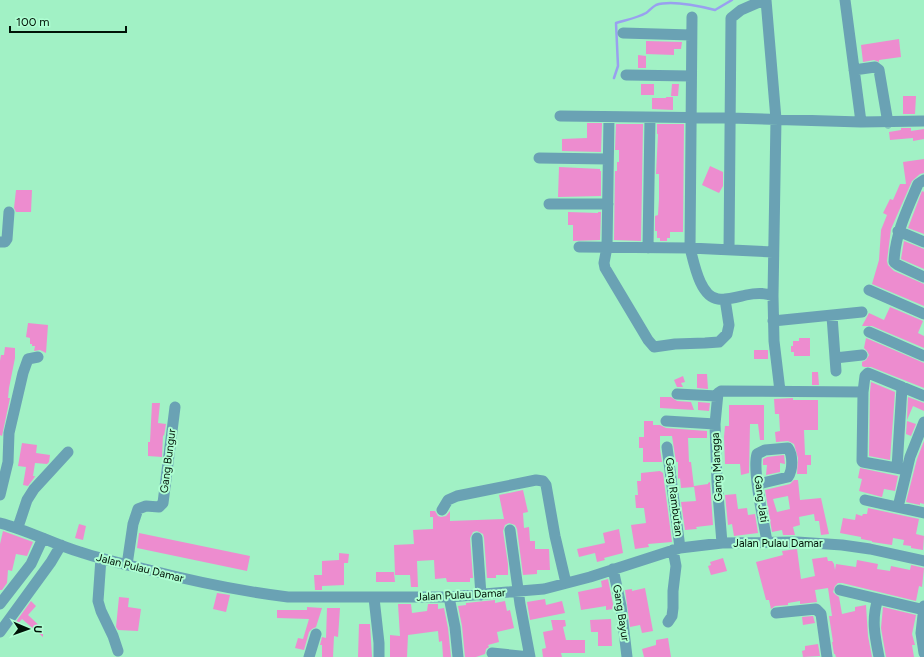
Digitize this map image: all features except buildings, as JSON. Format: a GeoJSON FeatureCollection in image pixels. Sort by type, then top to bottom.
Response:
{"type":"FeatureCollection","features":[{"type":"Feature","properties":{"kind":"street"},"geometry":{"type":"LineString","coordinates":[[729,250],[731,18],[741,10],[765,0],[776,119],[773,320],[780,391]]}},
{"type":"Feature","properties":{"kind":"street"},"geometry":{"type":"LineString","coordinates":[[845,0],[861,122]]}},
{"type":"Feature","properties":{"kind":"street"},"geometry":{"type":"LineString","coordinates":[[692,17],[690,248],[701,284],[709,296],[725,299],[756,293],[773,296]]}},
{"type":"Feature","properties":{"kind":"street"},"geometry":{"type":"LineString","coordinates":[[623,33],[691,35]]}},
{"type":"Feature","properties":{"kind":"street"},"geometry":{"type":"LineString","coordinates":[[854,70],[875,67],[879,70],[888,123]]}},
{"type":"Feature","properties":{"kind":"street"},"geometry":{"type":"LineString","coordinates":[[626,75],[691,76]]}},
{"type":"Feature","properties":{"kind":"street"},"geometry":{"type":"LineString","coordinates":[[560,116],[730,118],[888,123],[924,121]]}},
{"type":"Feature","properties":{"kind":"street"},"geometry":{"type":"LineString","coordinates":[[609,117],[607,247],[604,263],[605,268],[648,340],[654,347],[675,344],[719,342],[728,334],[729,325],[725,299]]}},
{"type":"Feature","properties":{"kind":"street"},"geometry":{"type":"LineString","coordinates":[[648,248],[650,118]]}},
{"type":"Feature","properties":{"kind":"street"},"geometry":{"type":"LineString","coordinates":[[539,158],[608,159]]}},
{"type":"Feature","properties":{"kind":"street"},"geometry":{"type":"LineString","coordinates":[[924,180],[918,184],[898,231],[894,252],[894,262],[924,277]]}},
{"type":"Feature","properties":{"kind":"street"},"geometry":{"type":"LineString","coordinates":[[549,204],[608,204]]}},
{"type":"Feature","properties":{"kind":"street"},"geometry":{"type":"LineString","coordinates":[[0,242],[5,242],[7,239],[9,212]]}},
{"type":"Feature","properties":{"kind":"street"},"geometry":{"type":"LineString","coordinates":[[898,231],[924,242]]}},
{"type":"Feature","properties":{"kind":"street"},"geometry":{"type":"LineString","coordinates":[[579,247],[690,248],[773,252]]}},
{"type":"Feature","properties":{"kind":"street"},"geometry":{"type":"LineString","coordinates":[[869,290],[924,314]]}},
{"type":"Feature","properties":{"kind":"street"},"geometry":{"type":"LineString","coordinates":[[773,320],[832,316],[862,312]]}},
{"type":"Feature","properties":{"kind":"street"},"geometry":{"type":"LineString","coordinates":[[832,316],[836,371]]}},
{"type":"Feature","properties":{"kind":"street"},"geometry":{"type":"LineString","coordinates":[[869,332],[924,356]]}},
{"type":"Feature","properties":{"kind":"street"},"geometry":{"type":"LineString","coordinates":[[835,358],[862,355]]}},
{"type":"Feature","properties":{"kind":"street"},"geometry":{"type":"LineString","coordinates":[[0,495],[8,462],[4,438],[14,410],[26,361],[30,357],[38,357]]}},
{"type":"Feature","properties":{"kind":"street"},"geometry":{"type":"LineString","coordinates":[[902,469],[862,461],[863,392],[865,376],[868,374],[924,396]]}},
{"type":"Feature","properties":{"kind":"street"},"geometry":{"type":"LineString","coordinates":[[898,508],[902,469],[902,387]]}},
{"type":"Feature","properties":{"kind":"street"},"geometry":{"type":"LineString","coordinates":[[678,394],[780,391],[863,392]]}},
{"type":"Feature","properties":{"kind":"street","name":"Gang Mangga"},"geometry":{"type":"LineString","coordinates":[[718,394],[715,424],[717,482],[722,543]]}},
{"type":"Feature","properties":{"kind":"street","name":"Gang Bungur"},"geometry":{"type":"LineString","coordinates":[[127,565],[133,524],[138,509],[146,506],[160,507],[163,503],[175,407]]}},
{"type":"Feature","properties":{"kind":"street"},"geometry":{"type":"LineString","coordinates":[[666,421],[715,424]]}},
{"type":"Feature","properties":{"kind":"street"},"geometry":{"type":"LineString","coordinates":[[902,469],[924,422]]}},
{"type":"Feature","properties":{"kind":"street","name":"Gang Rambutan"},"geometry":{"type":"LineString","coordinates":[[667,447],[677,549],[672,591],[674,608],[672,616],[668,622]]}},
{"type":"Feature","properties":{"kind":"street","name":"Gang Jati"},"geometry":{"type":"LineString","coordinates":[[758,484],[788,477],[792,466],[790,450],[788,448],[764,450],[760,451],[757,455],[758,484],[767,542]]}},
{"type":"Feature","properties":{"kind":"street"},"geometry":{"type":"LineString","coordinates":[[18,527],[27,500],[34,489],[68,452]]}},
{"type":"Feature","properties":{"kind":"street"},"geometry":{"type":"LineString","coordinates":[[442,510],[448,500],[457,496],[536,480],[543,481],[546,485],[555,536],[566,583]]}},
{"type":"Feature","properties":{"kind":"street"},"geometry":{"type":"LineString","coordinates":[[865,500],[924,513]]}},
{"type":"Feature","properties":{"kind":"street","name":"Jalan Pulau Damar"},"geometry":{"type":"LineString","coordinates":[[0,523],[18,527],[51,542],[127,565],[192,581],[262,594],[304,598],[449,597],[544,589],[613,570],[677,549],[722,543],[797,542],[849,545],[924,561]]}},
{"type":"Feature","properties":{"kind":"street"},"geometry":{"type":"LineString","coordinates":[[492,653],[530,657],[518,592],[510,530]]}},
{"type":"Feature","properties":{"kind":"street"},"geometry":{"type":"LineString","coordinates":[[477,538],[481,595]]}},
{"type":"Feature","properties":{"kind":"street"},"geometry":{"type":"LineString","coordinates":[[0,604],[31,564],[51,542]]}},
{"type":"Feature","properties":{"kind":"street"},"geometry":{"type":"LineString","coordinates":[[0,632],[51,562],[51,542]]}},
{"type":"Feature","properties":{"kind":"street"},"geometry":{"type":"LineString","coordinates":[[101,558],[98,601],[100,611],[113,636],[118,651]]}},
{"type":"Feature","properties":{"kind":"street","name":"Gang Bayur"},"geometry":{"type":"LineString","coordinates":[[613,570],[621,606],[627,657]]}},
{"type":"Feature","properties":{"kind":"street"},"geometry":{"type":"LineString","coordinates":[[840,590],[924,608],[921,633],[924,653]]}},
{"type":"Feature","properties":{"kind":"street"},"geometry":{"type":"LineString","coordinates":[[449,597],[455,627],[458,657]]}},
{"type":"Feature","properties":{"kind":"street"},"geometry":{"type":"LineString","coordinates":[[374,598],[379,657]]}},
{"type":"Feature","properties":{"kind":"street"},"geometry":{"type":"LineString","coordinates":[[878,599],[875,608],[874,624],[879,657]]}},
{"type":"Feature","properties":{"kind":"street"},"geometry":{"type":"LineString","coordinates":[[776,613],[816,609],[819,611],[821,614],[827,657]]}},
{"type":"Feature","properties":{"kind":"street"},"geometry":{"type":"LineString","coordinates":[[309,657],[316,634]]}},
{"type":"Feature","properties":{"kind":"waterway"},"geometry":{"type":"LineString","coordinates":[[614,78],[618,66],[616,23],[643,15],[656,5],[669,3],[685,4],[715,10],[732,0]]}}]}
